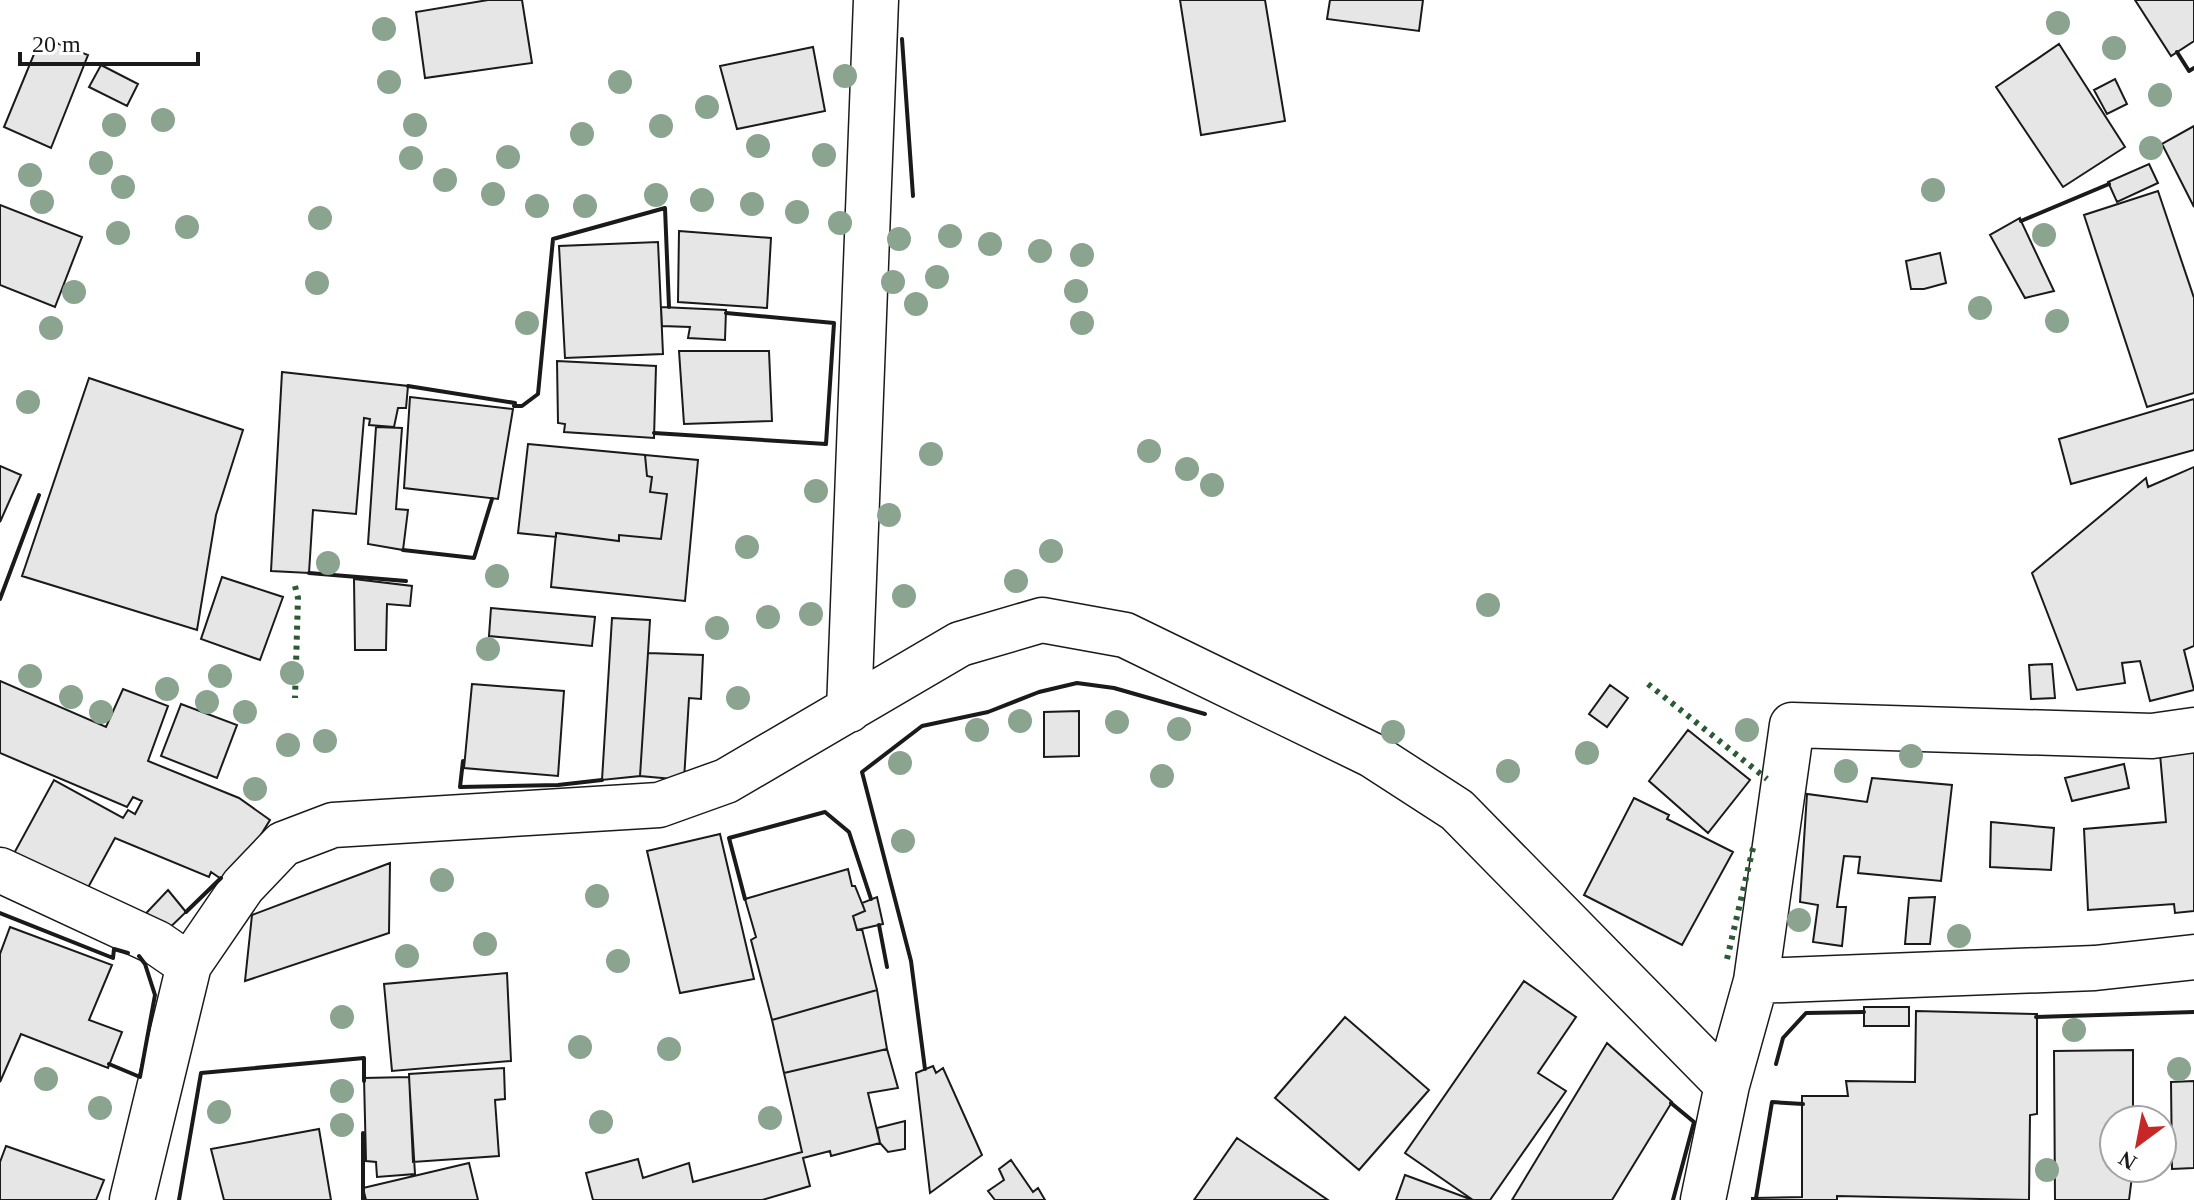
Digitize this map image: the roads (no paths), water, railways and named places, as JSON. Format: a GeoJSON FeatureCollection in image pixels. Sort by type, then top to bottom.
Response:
{"type":"FeatureCollection","features":[{"type":"Feature","properties":{"kind":"street"},"geometry":{"type":"LineString","coordinates":[[849,710],[876,0]]}},
{"type":"Feature","properties":{"kind":"street"},"geometry":{"type":"LineString","coordinates":[[132,1200],[189,965],[243,886],[283,844],[333,825],[659,805],[726,781],[960,644],[1042,620],[1125,635],[1372,755],[1457,810],[1727,1085]]}},
{"type":"Feature","properties":{"kind":"street"},"geometry":{"type":"LineString","coordinates":[[1703,1200],[1727,1085],[1756,981],[1792,725],[2152,736],[2194,730]]}},
{"type":"Feature","properties":{"kind":"street"},"geometry":{"type":"LineString","coordinates":[[0,870],[157,943],[189,965]]}},
{"type":"Feature","properties":{"kind":"street"},"geometry":{"type":"LineString","coordinates":[[1756,981],[2095,968],[2194,957]]}}]}
